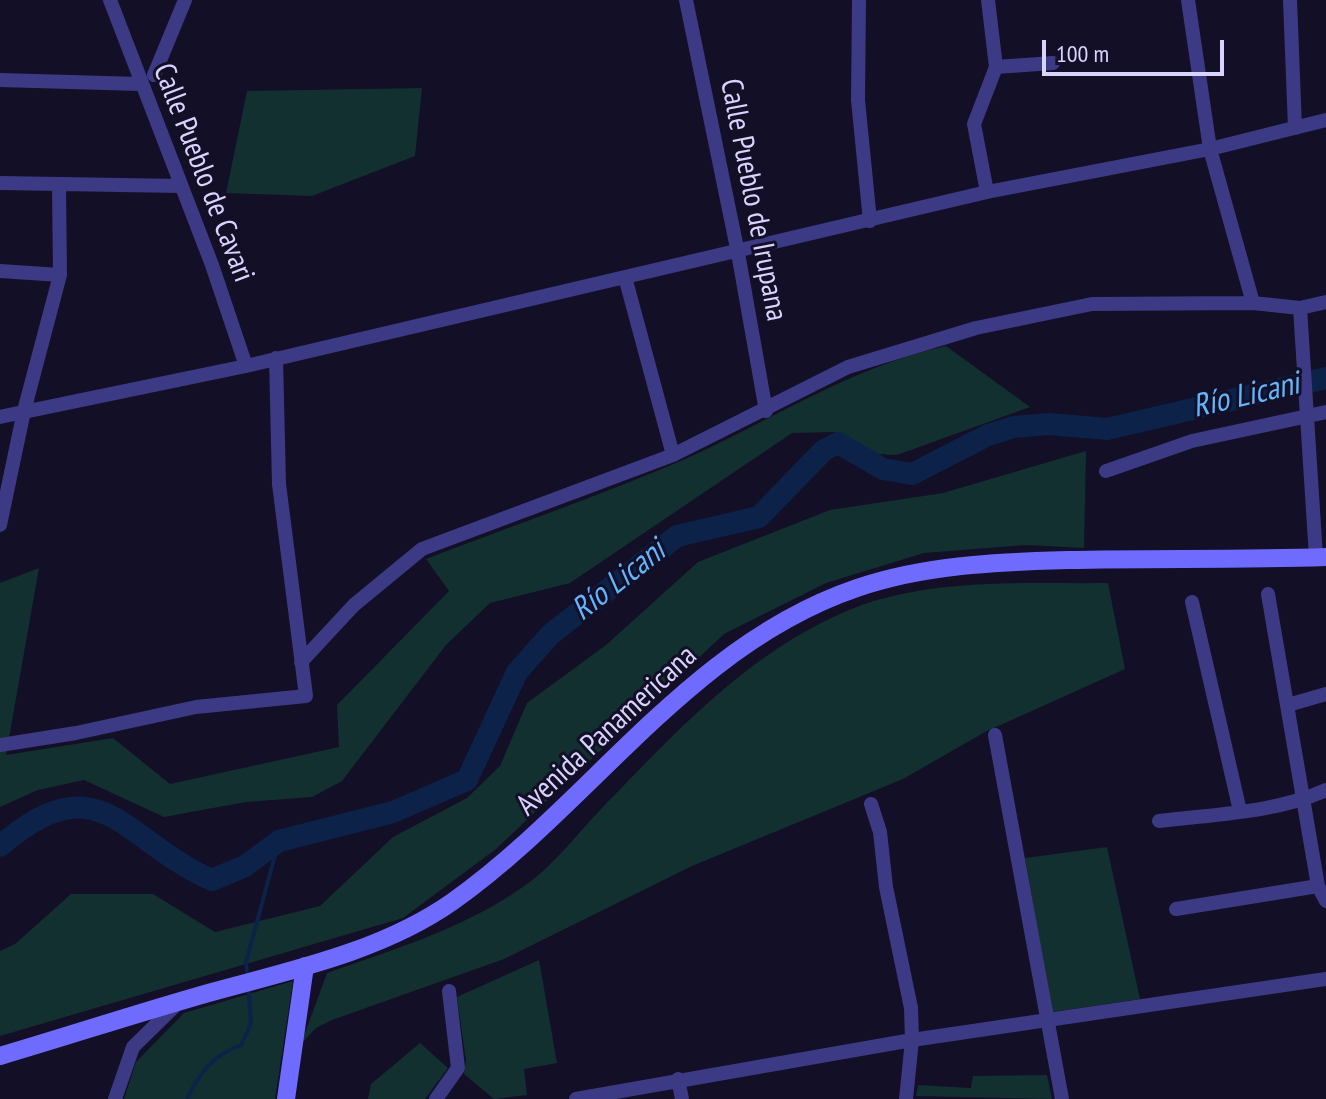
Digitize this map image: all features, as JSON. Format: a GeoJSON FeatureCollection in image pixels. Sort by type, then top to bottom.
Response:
{"type":"FeatureCollection","features":[{"type":"Feature","properties":{"kind":"main road","name":"Avenida Panamericana"},"geometry":{"type":"LineString","coordinates":[[0,1056],[305,966],[380,940],[450,904],[528,843],[678,696],[752,639],[793,616],[857,588],[989,562],[1321,557]]}},
{"type":"Feature","properties":{"kind":"main road"},"geometry":{"type":"LineString","coordinates":[[286,1099],[305,966]]}},
{"type":"Feature","properties":{"kind":"street","name":"Calle Pueblo de Cavari"},"geometry":{"type":"LineString","coordinates":[[110,0],[246,366]]}},
{"type":"Feature","properties":{"kind":"street"},"geometry":{"type":"LineString","coordinates":[[154,75],[185,0]]}},
{"type":"Feature","properties":{"kind":"street","name":"Calle Pueblo de Irupana"},"geometry":{"type":"LineString","coordinates":[[686,0],[738,253],[766,411]]}},
{"type":"Feature","properties":{"kind":"street"},"geometry":{"type":"LineString","coordinates":[[859,0],[858,100],[870,221]]}},
{"type":"Feature","properties":{"kind":"street"},"geometry":{"type":"LineString","coordinates":[[987,192],[974,124],[996,67],[988,0]]}},
{"type":"Feature","properties":{"kind":"street"},"geometry":{"type":"LineString","coordinates":[[1188,0],[1210,149],[1253,303]]}},
{"type":"Feature","properties":{"kind":"street"},"geometry":{"type":"LineString","coordinates":[[1290,0],[1295,128]]}},
{"type":"Feature","properties":{"kind":"street"},"geometry":{"type":"LineString","coordinates":[[996,67],[1053,63]]}},
{"type":"Feature","properties":{"kind":"street"},"geometry":{"type":"LineString","coordinates":[[0,80],[140,84]]}},
{"type":"Feature","properties":{"kind":"street"},"geometry":{"type":"LineString","coordinates":[[0,417],[246,366],[738,253],[987,192],[1210,149],[1326,120]]}},
{"type":"Feature","properties":{"kind":"street"},"geometry":{"type":"LineString","coordinates":[[0,183],[181,186]]}},
{"type":"Feature","properties":{"kind":"street"},"geometry":{"type":"LineString","coordinates":[[0,525],[24,411],[60,275],[59,186]]}},
{"type":"Feature","properties":{"kind":"street"},"geometry":{"type":"LineString","coordinates":[[0,271],[60,275]]}},
{"type":"Feature","properties":{"kind":"street"},"geometry":{"type":"LineString","coordinates":[[625,277],[673,455]]}},
{"type":"Feature","properties":{"kind":"street"},"geometry":{"type":"LineString","coordinates":[[301,662],[354,605],[422,549],[673,455],[766,411],[848,367],[976,328],[1092,304],[1253,303],[1300,308],[1326,302]]}},
{"type":"Feature","properties":{"kind":"street"},"geometry":{"type":"LineString","coordinates":[[1300,308],[1321,557]]}},
{"type":"Feature","properties":{"kind":"street"},"geometry":{"type":"LineString","coordinates":[[0,745],[76,733],[196,707],[306,696],[279,484],[276,358]]}},
{"type":"Feature","properties":{"kind":"street"},"geometry":{"type":"LineString","coordinates":[[1106,471],[1192,441],[1326,412]]}},
{"type":"Feature","properties":{"kind":"street"},"geometry":{"type":"LineString","coordinates":[[1268,594],[1318,886],[1326,901]]}},
{"type":"Feature","properties":{"kind":"street"},"geometry":{"type":"LineString","coordinates":[[1192,602],[1240,811]]}},
{"type":"Feature","properties":{"kind":"street"},"geometry":{"type":"LineString","coordinates":[[1288,705],[1326,694]]}},
{"type":"Feature","properties":{"kind":"street"},"geometry":{"type":"LineString","coordinates":[[995,735],[1045,1022],[1062,1099]]}},
{"type":"Feature","properties":{"kind":"street"},"geometry":{"type":"LineString","coordinates":[[1159,821],[1303,800],[1326,790]]}},
{"type":"Feature","properties":{"kind":"street"},"geometry":{"type":"LineString","coordinates":[[871,804],[880,832],[886,887],[911,1008],[912,1040],[906,1099]]}},
{"type":"Feature","properties":{"kind":"street"},"geometry":{"type":"LineString","coordinates":[[1176,909],[1318,886]]}},
{"type":"Feature","properties":{"kind":"street"},"geometry":{"type":"LineString","coordinates":[[576,1099],[912,1040],[1326,979]]}},
{"type":"Feature","properties":{"kind":"street"},"geometry":{"type":"LineString","coordinates":[[436,1099],[458,1068],[449,991]]}},
{"type":"Feature","properties":{"kind":"street"},"geometry":{"type":"LineString","coordinates":[[115,1099],[133,1047],[179,1002]]}},
{"type":"Feature","properties":{"kind":"street"},"geometry":{"type":"LineString","coordinates":[[678,1079],[682,1099]]}},
{"type":"Feature","properties":{"kind":"green space"},"geometry":{"type":"Polygon","coordinates":[[[422,88],[415,156],[312,196],[226,193],[247,91],[422,88]]]}},
{"type":"Feature","properties":{"kind":"green space"},"geometry":{"type":"Polygon","coordinates":[[[946,346],[1030,407],[897,455],[877,454],[835,432],[792,433],[570,583],[490,603],[446,645],[342,781],[312,797],[246,802],[164,817],[84,780],[38,790],[0,807],[0,583],[39,568],[6,755],[113,738],[170,784],[339,747],[337,705],[449,591],[426,559],[683,460],[877,367],[946,346]]]}},
{"type":"Feature","properties":{"kind":"green space"},"geometry":{"type":"Polygon","coordinates":[[[1086,451],[1084,548],[1026,545],[924,553],[826,583],[724,634],[496,849],[403,918],[0,1036],[0,951],[15,944],[71,894],[153,894],[215,932],[320,906],[393,837],[467,798],[500,766],[527,703],[606,645],[698,562],[830,510],[943,493],[1086,451]]]}},
{"type":"Feature","properties":{"kind":"green space"},"geometry":{"type":"Polygon","coordinates":[[[1108,583],[1125,669],[985,732],[903,779],[692,866],[504,959],[332,1020],[316,1028],[301,1044],[327,973],[462,922],[512,895],[552,862],[690,719],[787,642],[862,605],[922,590],[984,584],[1108,583]]]}},
{"type":"Feature","properties":{"kind":"green space"},"geometry":{"type":"Polygon","coordinates":[[[1107,847],[1140,999],[1052,1012],[1025,858],[1107,847]]]}},
{"type":"Feature","properties":{"kind":"green space"},"geometry":{"type":"Polygon","coordinates":[[[539,960],[557,1063],[524,1069],[527,1095],[494,1099],[464,1074],[466,1061],[457,997],[539,960]]]}},
{"type":"Feature","properties":{"kind":"green space"},"geometry":{"type":"Polygon","coordinates":[[[293,981],[275,1099],[124,1099],[136,1062],[184,1013],[293,981]]]}},
{"type":"Feature","properties":{"kind":"green space"},"geometry":{"type":"Polygon","coordinates":[[[420,1043],[448,1068],[425,1099],[368,1099],[371,1084],[420,1043]]]}},
{"type":"Feature","properties":{"kind":"green space"},"geometry":{"type":"Polygon","coordinates":[[[1047,1075],[1052,1099],[916,1096],[918,1085],[971,1088],[973,1076],[1047,1075]]]}},
{"type":"Feature","properties":{"kind":"waterway","name":"Río Licani"},"geometry":{"type":"LineString","coordinates":[[0,846],[34,821],[63,809],[88,808],[110,816],[181,864],[212,880],[245,866],[279,841],[393,812],[467,780],[517,672],[551,634],[677,536],[759,517],[824,450],[838,443],[883,469],[912,474],[988,435],[1014,427],[1049,424],[1107,429],[1326,378]]}},
{"type":"Feature","properties":{"kind":"waterway"},"geometry":{"type":"LineString","coordinates":[[247,971],[246,962],[279,841]]}},
{"type":"Feature","properties":{"kind":"waterway"},"geometry":{"type":"LineString","coordinates":[[187,1099],[208,1066],[222,1054],[241,1045],[251,1024],[249,993]]}}]}
